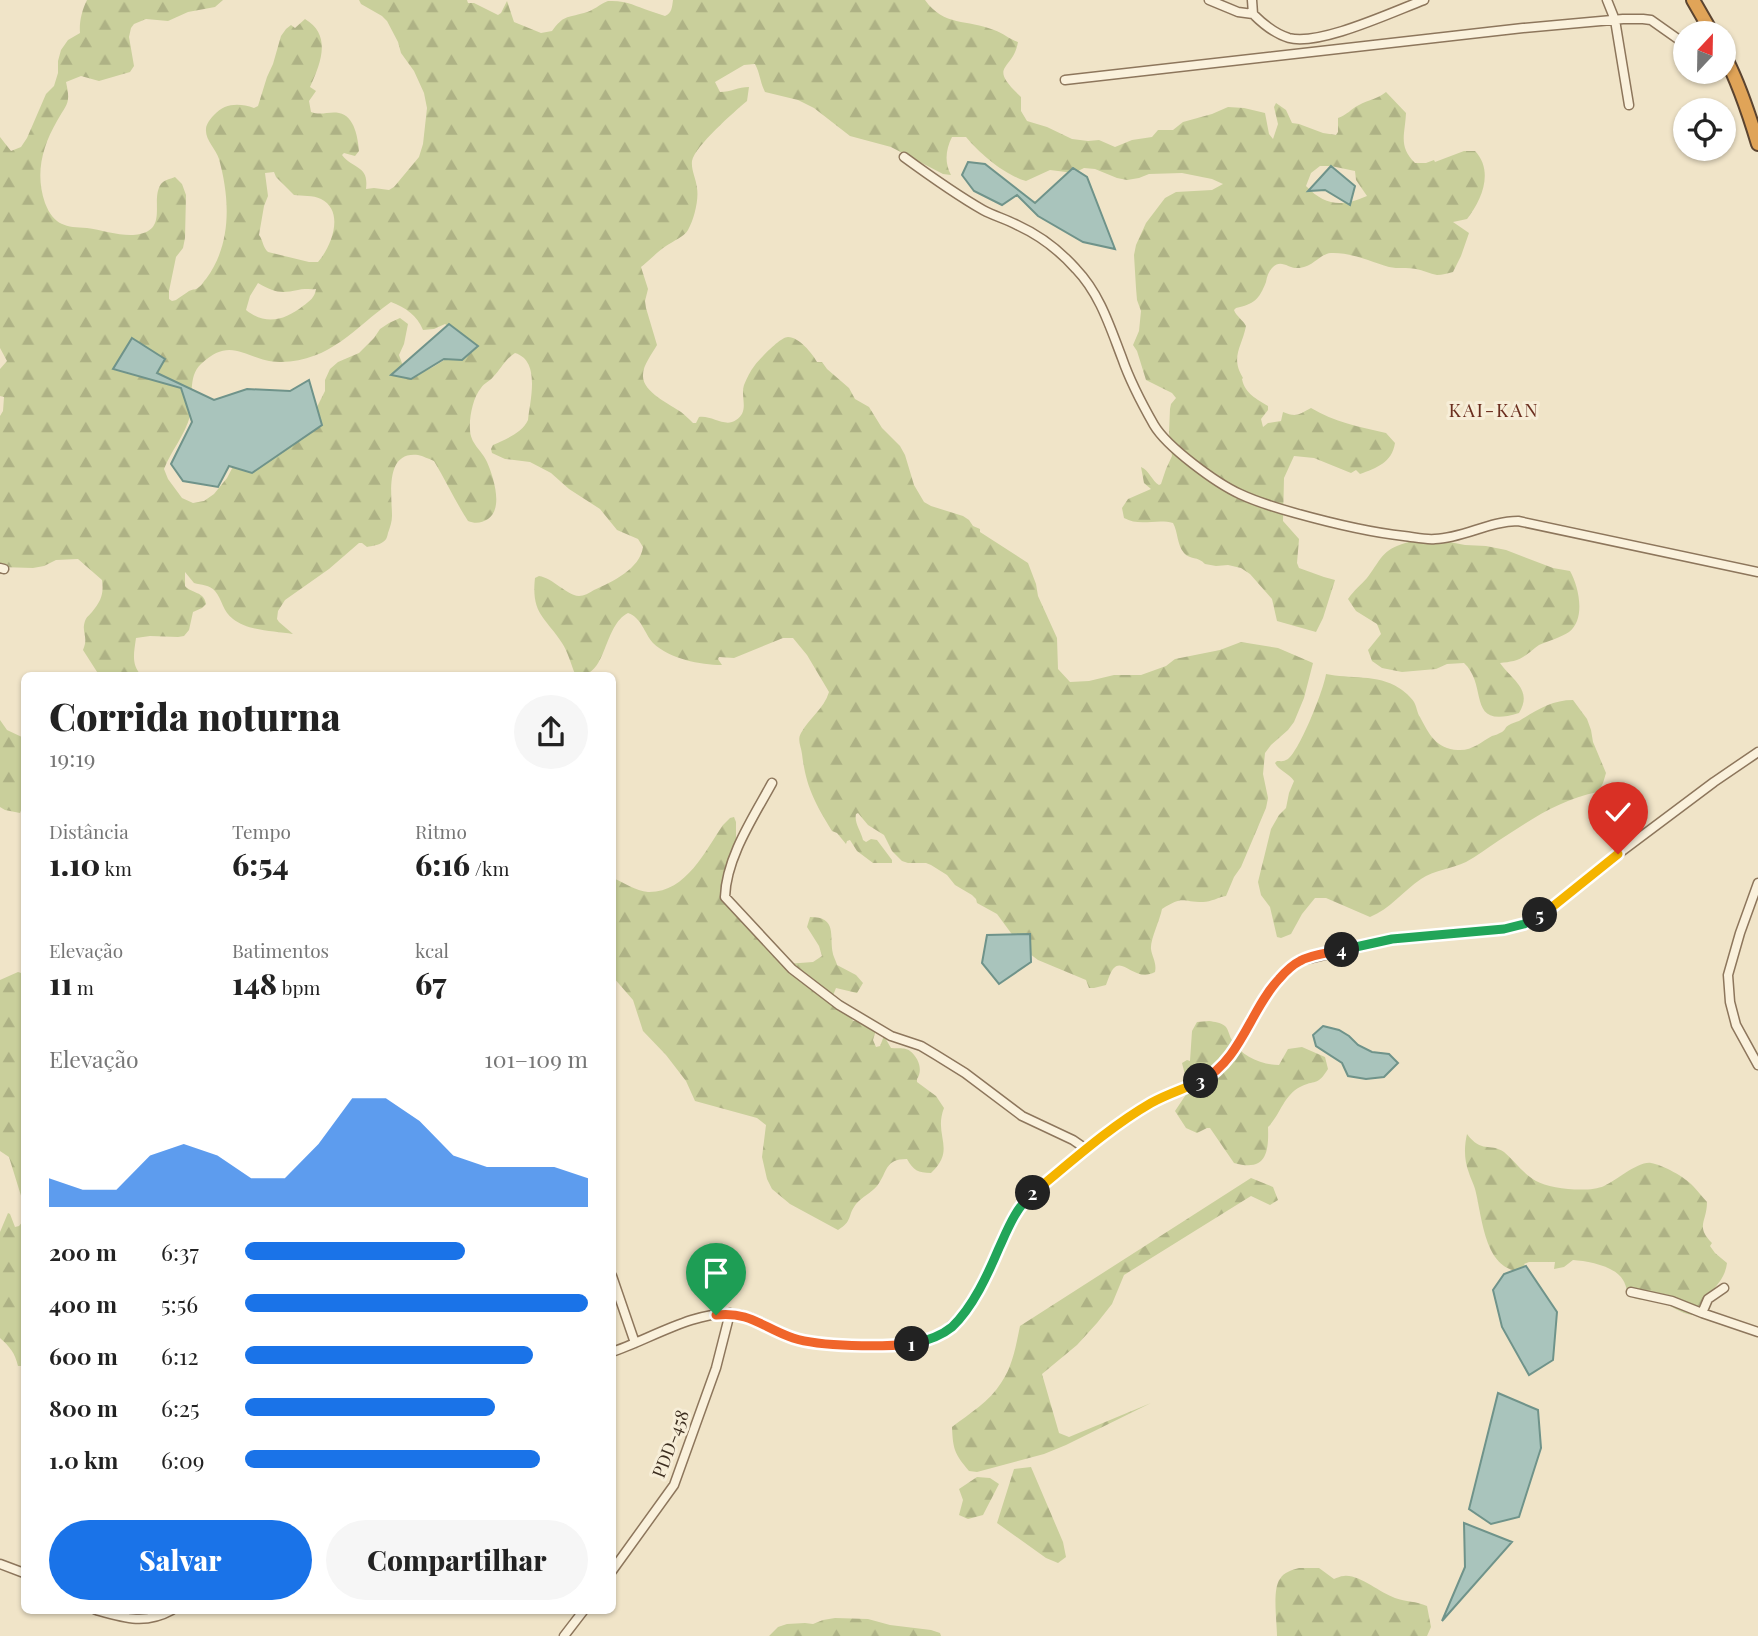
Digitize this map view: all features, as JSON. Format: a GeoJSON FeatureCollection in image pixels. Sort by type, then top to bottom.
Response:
{"type":"FeatureCollection","features":[{"type":"Feature","properties":{"kind":"highway"},"geometry":{"type":"LineString","coordinates":[[1693,0],[1705,21]]}},
{"type":"Feature","properties":{"kind":"highway"},"geometry":{"type":"LineString","coordinates":[[1734,84],[1758,144]]}},
{"type":"Feature","properties":{"kind":"street"},"geometry":{"type":"LineString","coordinates":[[1209,0],[1238,12],[1253,14],[1276,33],[1300,39],[1325,37],[1424,0]]}},
{"type":"Feature","properties":{"kind":"street"},"geometry":{"type":"LineString","coordinates":[[1252,0],[1253,14]]}},
{"type":"Feature","properties":{"kind":"street"},"geometry":{"type":"LineString","coordinates":[[1607,0],[1615,20],[1629,105]]}},
{"type":"Feature","properties":{"kind":"street"},"geometry":{"type":"LineString","coordinates":[[1065,80],[1615,20],[1651,20],[1673,36]]}},
{"type":"Feature","properties":{"kind":"street"},"geometry":{"type":"LineString","coordinates":[[904,157],[951,192],[1040,237],[1076,269],[1096,294],[1122,360],[1156,429],[1172,448],[1241,495],[1283,510],[1387,535],[1433,540],[1506,521],[1518,521],[1758,572]]}},
{"type":"Feature","properties":{"kind":"street"},"geometry":{"type":"LineString","coordinates":[[616,1350],[694,1320],[730,1313],[746,1317],[793,1338],[815,1342],[895,1346],[931,1339],[951,1327],[974,1298],[1014,1215],[1030,1195],[1086,1149],[1149,1104],[1219,1070],[1271,988],[1300,961],[1392,939],[1504,929],[1524,924],[1546,912],[1628,846],[1758,752]]}},
{"type":"Feature","properties":{"kind":"street"},"geometry":{"type":"LineString","coordinates":[[772,783],[733,859],[725,897],[792,969],[839,1004],[891,1036],[920,1046],[965,1073],[1022,1116],[1086,1149]]}},
{"type":"Feature","properties":{"kind":"street"},"geometry":{"type":"LineString","coordinates":[[1758,883],[1728,975],[1730,1002],[1736,1025],[1758,1065]]}},
{"type":"Feature","properties":{"kind":"street"},"geometry":{"type":"LineString","coordinates":[[616,1288],[635,1343]]}},
{"type":"Feature","properties":{"kind":"street"},"geometry":{"type":"LineString","coordinates":[[1702,1313],[1708,1299],[1724,1288]]}},
{"type":"Feature","properties":{"kind":"street"},"geometry":{"type":"LineString","coordinates":[[1631,1292],[1672,1300],[1758,1332]]}},
{"type":"Feature","properties":{"kind":"street","name":"PDD-458"},"geometry":{"type":"LineString","coordinates":[[616,1565],[674,1485],[716,1368],[730,1313]]}},
{"type":"Feature","properties":{"kind":"street"},"geometry":{"type":"LineString","coordinates":[[0,1564],[21,1572]]}},
{"type":"Feature","properties":{"kind":"street"},"geometry":{"type":"LineString","coordinates":[[121,1614],[142,1620],[163,1614]]}},
{"type":"Feature","properties":{"kind":"street"},"geometry":{"type":"LineString","coordinates":[[564,1636],[581,1614]]}},
{"type":"Feature","properties":{"kind":"green space"},"geometry":{"type":"Polygon","coordinates":[[[87,0],[223,0],[215,7],[188,12],[168,21],[146,19],[134,24],[129,37],[134,66],[130,72],[99,81],[81,76],[66,82],[67,103],[47,141],[40,171],[45,203],[52,216],[61,224],[128,235],[140,234],[154,226],[158,190],[161,184],[175,177],[182,184],[186,195],[185,238],[183,248],[176,257],[169,291],[169,299],[172,301],[202,284],[221,251],[224,236],[227,205],[223,174],[219,159],[207,137],[207,125],[218,111],[228,106],[258,106],[281,36],[291,25],[295,28],[305,19],[319,33],[322,50],[310,87],[316,91],[309,101],[311,112],[339,113],[352,123],[359,151],[355,156],[344,153],[342,155],[363,172],[366,189],[389,190],[394,187],[419,157],[427,108],[424,93],[414,71],[401,53],[387,21],[359,0],[467,0],[468,3],[474,3],[498,15],[507,1],[514,22],[541,33],[552,31],[566,18],[587,12],[608,1],[626,2],[665,16],[672,7],[673,0],[925,0],[940,15],[994,30],[1018,42],[1003,73],[1021,97],[1021,111],[1027,121],[1072,139],[1099,140],[1115,147],[1132,140],[1152,137],[1158,130],[1173,130],[1183,122],[1228,107],[1265,113],[1269,134],[1273,139],[1278,124],[1274,107],[1276,103],[1286,110],[1292,123],[1336,135],[1338,118],[1386,92],[1406,113],[1404,146],[1415,163],[1435,162],[1464,151],[1475,151],[1484,167],[1484,185],[1467,219],[1453,222],[1469,233],[1453,272],[1437,275],[1331,253],[1303,267],[1276,265],[1269,272],[1258,297],[1252,303],[1234,310],[1246,326],[1237,364],[1246,389],[1268,406],[1261,419],[1263,427],[1268,423],[1281,421],[1283,412],[1295,415],[1311,408],[1338,420],[1386,433],[1395,443],[1387,460],[1360,474],[1356,470],[1351,473],[1314,458],[1294,456],[1284,478],[1283,521],[1299,539],[1299,568],[1335,580],[1316,632],[1277,621],[1272,599],[1250,574],[1241,568],[1205,564],[1186,555],[1180,546],[1173,523],[1136,522],[1124,518],[1122,508],[1128,499],[1151,489],[1144,483],[1141,467],[1161,484],[1172,456],[1170,409],[1176,398],[1172,393],[1146,380],[1133,345],[1139,331],[1141,311],[1136,288],[1136,245],[1146,223],[1165,198],[1176,192],[1212,190],[1223,184],[1182,173],[1149,174],[1127,180],[1084,168],[1074,173],[1050,170],[1026,181],[993,163],[966,137],[952,137],[947,156],[951,175],[943,174],[891,147],[850,136],[814,108],[798,100],[765,92],[755,64],[744,65],[715,82],[720,92],[749,87],[747,101],[700,147],[692,161],[697,198],[688,230],[641,267],[648,289],[646,308],[657,345],[643,371],[644,381],[652,392],[693,423],[696,423],[699,417],[732,422],[743,412],[744,385],[758,362],[784,338],[792,338],[801,343],[817,362],[822,362],[849,388],[855,399],[869,407],[882,428],[900,446],[914,485],[924,502],[963,516],[980,529],[980,532],[1028,563],[1038,596],[1057,638],[1058,669],[1070,682],[1114,675],[1141,675],[1166,666],[1175,659],[1220,650],[1241,642],[1278,648],[1313,663],[1304,698],[1294,722],[1265,753],[1263,774],[1268,798],[1266,808],[1226,896],[1206,902],[1182,900],[1162,909],[1151,945],[1155,972],[1141,974],[1117,966],[1106,985],[1089,988],[1086,980],[1030,954],[997,914],[977,903],[972,895],[955,885],[947,875],[926,863],[902,861],[892,851],[884,835],[868,825],[858,813],[856,821],[863,840],[877,840],[892,863],[873,863],[857,851],[850,840],[846,844],[832,831],[809,785],[799,741],[801,733],[829,692],[807,655],[793,638],[783,638],[734,658],[719,657],[722,665],[704,664],[660,649],[637,618],[628,613],[613,629],[593,670],[574,672],[564,647],[537,608],[535,578],[544,577],[569,593],[583,595],[624,574],[637,562],[643,547],[638,539],[617,530],[600,509],[569,489],[551,473],[530,462],[505,459],[492,453],[493,445],[518,432],[528,420],[532,392],[531,372],[523,357],[515,353],[482,386],[471,414],[472,439],[487,462],[496,492],[493,514],[488,519],[478,523],[468,521],[434,461],[418,455],[407,456],[400,460],[392,476],[392,518],[386,539],[380,544],[367,547],[359,543],[329,569],[285,600],[278,611],[277,619],[293,634],[262,630],[239,623],[227,613],[213,589],[194,583],[185,572],[185,586],[203,597],[206,604],[193,612],[189,630],[184,636],[136,638],[134,662],[139,672],[97,672],[83,650],[84,629],[87,617],[100,601],[102,580],[78,559],[56,560],[33,568],[0,567],[0,416],[4,397],[0,396],[0,369],[7,361],[0,348],[0,137],[11,151],[21,147],[27,138],[46,94],[54,86],[61,50],[68,40],[80,33],[82,12],[87,0]],[[1320,166],[1311,173],[1306,186],[1320,198],[1342,203],[1367,196],[1356,180],[1355,171],[1320,166]],[[274,172],[265,173],[268,196],[259,235],[265,248],[268,252],[318,262],[328,247],[334,229],[333,212],[321,199],[294,195],[274,172]],[[258,283],[246,310],[268,319],[289,315],[306,304],[316,289],[282,292],[258,283]],[[391,302],[341,341],[314,356],[281,362],[232,350],[212,355],[201,364],[192,382],[188,423],[164,469],[182,498],[193,503],[204,501],[214,494],[227,478],[238,457],[315,411],[325,391],[325,380],[330,369],[338,362],[359,353],[380,329],[389,323],[400,318],[408,324],[399,355],[403,366],[423,372],[454,354],[462,336],[445,324],[423,330],[418,320],[410,313],[391,302]]]}},
{"type":"Feature","properties":{"kind":"green space"},"geometry":{"type":"Polygon","coordinates":[[[1412,541],[1444,541],[1486,546],[1570,571],[1579,603],[1578,619],[1574,626],[1566,634],[1539,645],[1520,659],[1500,663],[1523,692],[1523,705],[1519,713],[1502,717],[1491,716],[1484,711],[1476,683],[1464,663],[1402,672],[1382,668],[1372,661],[1368,650],[1381,634],[1377,624],[1356,611],[1348,599],[1389,550],[1412,541]]]}},
{"type":"Feature","properties":{"kind":"green space"},"geometry":{"type":"Polygon","coordinates":[[[1326,674],[1373,679],[1399,688],[1413,700],[1434,740],[1444,747],[1458,750],[1476,746],[1545,706],[1573,700],[1587,719],[1591,730],[1606,773],[1603,783],[1598,792],[1584,795],[1545,812],[1466,862],[1426,876],[1370,917],[1326,898],[1315,898],[1291,934],[1277,937],[1270,907],[1261,895],[1258,882],[1271,829],[1286,808],[1294,781],[1275,763],[1288,759],[1299,744],[1326,674]]]}},
{"type":"Feature","properties":{"kind":"green space"},"geometry":{"type":"Polygon","coordinates":[[[0,720],[7,730],[21,737],[21,810],[20,813],[0,807],[0,720]]]}},
{"type":"Feature","properties":{"kind":"green space"},"geometry":{"type":"Polygon","coordinates":[[[734,817],[736,822],[736,839],[728,864],[728,898],[741,921],[754,925],[786,964],[813,962],[822,956],[807,927],[810,917],[825,920],[829,924],[837,965],[856,975],[863,983],[857,993],[836,988],[832,998],[847,1011],[853,1021],[861,1018],[876,1030],[873,1040],[876,1047],[880,1046],[884,1036],[891,1048],[910,1051],[920,1068],[917,1082],[936,1096],[944,1108],[941,1127],[944,1149],[939,1164],[931,1173],[926,1173],[916,1170],[907,1159],[894,1161],[877,1186],[856,1204],[848,1221],[838,1230],[790,1204],[772,1189],[762,1157],[766,1125],[757,1118],[695,1101],[686,1081],[643,1031],[633,1000],[616,980],[616,879],[648,892],[673,886],[693,869],[730,818],[734,817]]]}},
{"type":"Feature","properties":{"kind":"green space"},"geometry":{"type":"Polygon","coordinates":[[[21,973],[21,1196],[9,1157],[0,1151],[0,980],[21,973]]]}},
{"type":"Feature","properties":{"kind":"green space"},"geometry":{"type":"Polygon","coordinates":[[[1209,1021],[1225,1026],[1241,1051],[1265,1063],[1279,1065],[1288,1049],[1302,1047],[1325,1057],[1328,1069],[1324,1075],[1290,1095],[1268,1127],[1268,1145],[1263,1158],[1253,1165],[1234,1163],[1210,1128],[1197,1133],[1186,1128],[1175,1111],[1189,1090],[1182,1063],[1190,1061],[1192,1031],[1197,1022],[1209,1021]]]}},
{"type":"Feature","properties":{"kind":"green space"},"geometry":{"type":"Polygon","coordinates":[[[1467,1134],[1481,1146],[1504,1152],[1536,1181],[1560,1188],[1597,1188],[1646,1163],[1656,1164],[1674,1172],[1707,1202],[1704,1232],[1715,1253],[1727,1263],[1718,1284],[1692,1315],[1661,1302],[1634,1298],[1619,1275],[1593,1263],[1573,1260],[1564,1267],[1554,1269],[1555,1262],[1529,1262],[1524,1264],[1529,1271],[1515,1271],[1504,1266],[1495,1257],[1485,1232],[1466,1163],[1467,1134]]]}},
{"type":"Feature","properties":{"kind":"green space"},"geometry":{"type":"Polygon","coordinates":[[[1251,1178],[1273,1187],[1278,1200],[1270,1205],[1251,1196],[1124,1275],[1112,1304],[1097,1323],[1077,1345],[1042,1374],[1059,1433],[1069,1437],[1151,1403],[1044,1454],[977,1472],[969,1471],[955,1450],[952,1427],[985,1401],[1001,1383],[1011,1363],[1020,1326],[1251,1178]]]}},
{"type":"Feature","properties":{"kind":"green space"},"geometry":{"type":"Polygon","coordinates":[[[8,1213],[15,1227],[21,1224],[21,1366],[18,1366],[12,1350],[0,1338],[0,1232],[8,1213]]]}},
{"type":"Feature","properties":{"kind":"green space"},"geometry":{"type":"Polygon","coordinates":[[[1031,1467],[1063,1542],[1066,1557],[1058,1563],[1046,1558],[997,1523],[1014,1469],[1031,1467]]]}},
{"type":"Feature","properties":{"kind":"green space"},"geometry":{"type":"Polygon","coordinates":[[[977,1477],[990,1478],[999,1484],[983,1515],[968,1519],[959,1515],[963,1500],[959,1489],[977,1477]]]}},
{"type":"Feature","properties":{"kind":"green space"},"geometry":{"type":"Polygon","coordinates":[[[1299,1568],[1319,1568],[1334,1579],[1350,1576],[1395,1598],[1427,1606],[1431,1627],[1427,1636],[1277,1636],[1278,1584],[1284,1575],[1299,1568]]]}},
{"type":"Feature","properties":{"kind":"green space"},"geometry":{"type":"Polygon","coordinates":[[[835,1618],[868,1619],[890,1625],[931,1630],[941,1636],[769,1636],[778,1627],[787,1624],[813,1624],[835,1618]]]}},
{"type":"Feature","properties":{"kind":"water"},"geometry":{"type":"Polygon","coordinates":[[[968,162],[985,164],[1035,203],[1073,168],[1087,177],[1115,249],[1083,242],[1038,216],[1017,195],[1002,205],[974,191],[962,175],[968,162]]]}},
{"type":"Feature","properties":{"kind":"water"},"geometry":{"type":"Polygon","coordinates":[[[1331,166],[1355,186],[1350,205],[1325,190],[1308,191],[1331,166]]]}},
{"type":"Feature","properties":{"kind":"water"},"geometry":{"type":"Polygon","coordinates":[[[449,324],[478,346],[462,360],[444,359],[411,379],[391,375],[449,324]]]}},
{"type":"Feature","properties":{"kind":"water"},"geometry":{"type":"Polygon","coordinates":[[[132,338],[165,359],[157,373],[214,400],[247,389],[290,391],[309,380],[322,425],[252,473],[229,466],[218,487],[183,481],[171,464],[192,422],[181,388],[113,369],[132,338]]]}},
{"type":"Feature","properties":{"kind":"water"},"geometry":{"type":"Polygon","coordinates":[[[1030,934],[1031,962],[999,984],[982,963],[987,935],[1030,934]]]}},
{"type":"Feature","properties":{"kind":"water"},"geometry":{"type":"Polygon","coordinates":[[[1323,1026],[1339,1030],[1372,1052],[1389,1054],[1398,1063],[1384,1077],[1366,1079],[1348,1076],[1342,1063],[1316,1046],[1313,1035],[1323,1026]]]}},
{"type":"Feature","properties":{"kind":"water"},"geometry":{"type":"Polygon","coordinates":[[[1526,1266],[1557,1312],[1553,1360],[1529,1375],[1502,1327],[1493,1290],[1504,1274],[1526,1266]]]}},
{"type":"Feature","properties":{"kind":"water"},"geometry":{"type":"Polygon","coordinates":[[[1498,1393],[1538,1410],[1541,1448],[1519,1517],[1491,1524],[1469,1509],[1498,1393]]]}},
{"type":"Feature","properties":{"kind":"water"},"geometry":{"type":"Polygon","coordinates":[[[1464,1523],[1512,1542],[1442,1621],[1465,1567],[1464,1523]]]}},
{"type":"Feature","properties":{"kind":"district","name":"KAI-KAN"},"geometry":{"type":"Point","coordinates":[1494,410]}},
{"type":"Feature","properties":{"kind":"route"},"geometry":{"type":"LineString","coordinates":[[716,1315],[737,1314],[793,1338],[815,1342],[895,1346],[931,1339],[951,1327],[966,1309],[981,1287],[1014,1215],[1030,1195],[1086,1149],[1149,1104],[1219,1070],[1271,988],[1300,961],[1392,939],[1504,929],[1524,924],[1546,912],[1618,854]]}}]}
